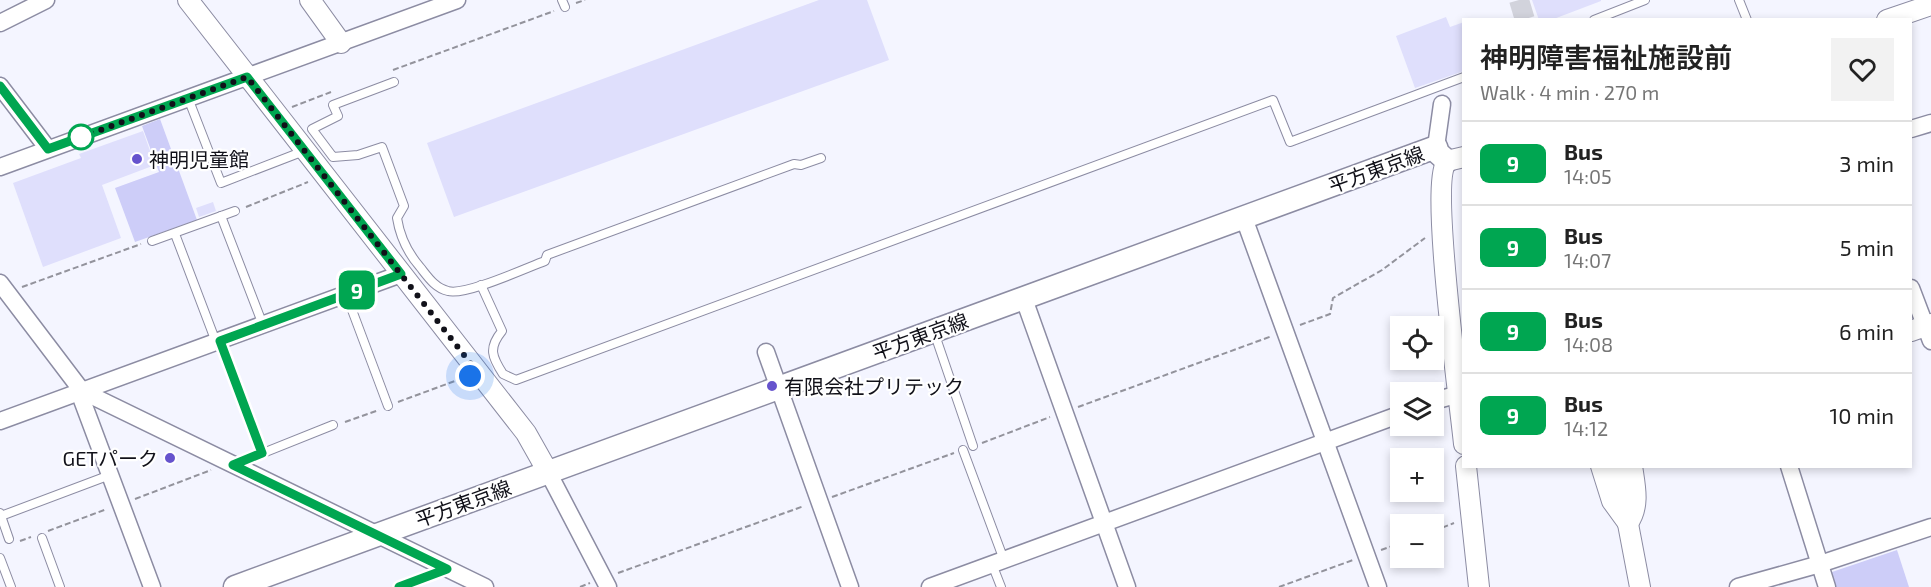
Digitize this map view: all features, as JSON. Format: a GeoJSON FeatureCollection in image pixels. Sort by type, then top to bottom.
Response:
{"type":"FeatureCollection","features":[{"type":"Feature","properties":{"kind":"main road","name":"平方東京線"},"geometry":{"type":"LineString","coordinates":[[235,587],[1244,218],[1449,155]]}},
{"type":"Feature","properties":{"kind":"street"},"geometry":{"type":"LineString","coordinates":[[0,23],[17,6],[46,0]]}},
{"type":"Feature","properties":{"kind":"street"},"geometry":{"type":"LineString","coordinates":[[188,0],[526,433],[606,582]]}},
{"type":"Feature","properties":{"kind":"street"},"geometry":{"type":"LineString","coordinates":[[310,0],[341,43]]}},
{"type":"Feature","properties":{"kind":"street"},"geometry":{"type":"LineString","coordinates":[[0,167],[341,43],[445,2]]}},
{"type":"Feature","properties":{"kind":"street"},"geometry":{"type":"LineString","coordinates":[[1893,18],[1931,5]]}},
{"type":"Feature","properties":{"kind":"street"},"geometry":{"type":"LineString","coordinates":[[0,86],[48,149]]}},
{"type":"Feature","properties":{"kind":"street"},"geometry":{"type":"LineString","coordinates":[[1442,104],[1449,155],[1442,166],[1440,181],[1440,224],[1462,424]]}},
{"type":"Feature","properties":{"kind":"street"},"geometry":{"type":"LineString","coordinates":[[1912,129],[1931,123]]}},
{"type":"Feature","properties":{"kind":"street"},"geometry":{"type":"LineString","coordinates":[[1244,218],[1378,587]]}},
{"type":"Feature","properties":{"kind":"street"},"geometry":{"type":"LineString","coordinates":[[0,421],[401,274]]}},
{"type":"Feature","properties":{"kind":"street"},"geometry":{"type":"LineString","coordinates":[[3,288],[81,392],[152,587]]}},
{"type":"Feature","properties":{"kind":"street"},"geometry":{"type":"LineString","coordinates":[[1912,291],[1925,331]]}},
{"type":"Feature","properties":{"kind":"street"},"geometry":{"type":"LineString","coordinates":[[1024,299],[1127,587]]}},
{"type":"Feature","properties":{"kind":"street"},"geometry":{"type":"LineString","coordinates":[[766,352],[850,587]]}},
{"type":"Feature","properties":{"kind":"street"},"geometry":{"type":"LineString","coordinates":[[81,392],[485,587]]}},
{"type":"Feature","properties":{"kind":"street"},"geometry":{"type":"LineString","coordinates":[[1444,398],[1459,394]]}},
{"type":"Feature","properties":{"kind":"street"},"geometry":{"type":"LineString","coordinates":[[931,587],[1390,418]]}},
{"type":"Feature","properties":{"kind":"street"},"geometry":{"type":"LineString","coordinates":[[1466,468],[1479,587]]}},
{"type":"Feature","properties":{"kind":"street"},"geometry":{"type":"LineString","coordinates":[[1602,468],[1612,501],[1628,523]]}},
{"type":"Feature","properties":{"kind":"street"},"geometry":{"type":"LineString","coordinates":[[1617,468],[1640,587]]}},
{"type":"Feature","properties":{"kind":"street"},"geometry":{"type":"LineString","coordinates":[[1628,523],[1633,516],[1636,501],[1632,468]]}},
{"type":"Feature","properties":{"kind":"street"},"geometry":{"type":"LineString","coordinates":[[1791,468],[1827,587]]}},
{"type":"Feature","properties":{"kind":"street"},"geometry":{"type":"LineString","coordinates":[[1738,587],[1820,564],[1931,527]]}},
{"type":"Feature","properties":{"kind":"lane"},"geometry":{"type":"LineString","coordinates":[[1599,18],[1645,0]]}},
{"type":"Feature","properties":{"kind":"lane"},"geometry":{"type":"LineString","coordinates":[[1739,0],[1746,18]]}},
{"type":"Feature","properties":{"kind":"lane"},"geometry":{"type":"LineString","coordinates":[[481,285],[502,332],[493,345],[493,355],[503,374],[516,380],[1273,100],[1290,142],[1462,78]]}},
{"type":"Feature","properties":{"kind":"lane"},"geometry":{"type":"LineString","coordinates":[[394,82],[333,105],[338,116],[312,129],[333,158],[358,155],[382,147],[404,206],[397,218],[400,238],[416,263],[431,280],[449,292],[458,292],[481,285],[545,261],[547,255],[794,164],[801,165],[821,158]]}},
{"type":"Feature","properties":{"kind":"lane"},"geometry":{"type":"LineString","coordinates":[[188,98],[221,183],[305,151]]}},
{"type":"Feature","properties":{"kind":"lane"},"geometry":{"type":"LineString","coordinates":[[152,242],[235,211]]}},
{"type":"Feature","properties":{"kind":"lane"},"geometry":{"type":"LineString","coordinates":[[221,216],[263,325]]}},
{"type":"Feature","properties":{"kind":"lane"},"geometry":{"type":"LineString","coordinates":[[175,234],[262,453]]}},
{"type":"Feature","properties":{"kind":"lane"},"geometry":{"type":"LineString","coordinates":[[346,294],[388,406]]}},
{"type":"Feature","properties":{"kind":"lane"},"geometry":{"type":"LineString","coordinates":[[934,331],[973,446]]}},
{"type":"Feature","properties":{"kind":"lane"},"geometry":{"type":"LineString","coordinates":[[233,465],[333,425]]}},
{"type":"Feature","properties":{"kind":"lane"},"geometry":{"type":"LineString","coordinates":[[963,450],[998,562],[1001,587]]}},
{"type":"Feature","properties":{"kind":"lane"},"geometry":{"type":"LineString","coordinates":[[9,539],[1,514],[110,476]]}},
{"type":"Feature","properties":{"kind":"lane"},"geometry":{"type":"LineString","coordinates":[[42,538],[60,587]]}},
{"type":"Feature","properties":{"kind":"lane"},"geometry":{"type":"LineString","coordinates":[[0,558],[11,587]]}},
{"type":"Feature","properties":{"kind":"lane"},"geometry":{"type":"LineString","coordinates":[[399,587],[447,569]]}},
{"type":"Feature","properties":{"kind":"path"},"geometry":{"type":"LineString","coordinates":[[390,71],[563,4],[585,0]]}},
{"type":"Feature","properties":{"kind":"path"},"geometry":{"type":"LineString","coordinates":[[275,113],[336,91]]}},
{"type":"Feature","properties":{"kind":"path"},"geometry":{"type":"LineString","coordinates":[[235,211],[324,176]]}},
{"type":"Feature","properties":{"kind":"path"},"geometry":{"type":"LineString","coordinates":[[973,446],[1330,314],[1333,298],[1382,270],[1433,233]]}},
{"type":"Feature","properties":{"kind":"path"},"geometry":{"type":"LineString","coordinates":[[3,288],[152,242]]}},
{"type":"Feature","properties":{"kind":"path"},"geometry":{"type":"LineString","coordinates":[[333,425],[478,373]]}},
{"type":"Feature","properties":{"kind":"path"},"geometry":{"type":"LineString","coordinates":[[580,587],[606,582],[963,450]]}},
{"type":"Feature","properties":{"kind":"path"},"geometry":{"type":"LineString","coordinates":[[1444,527],[1463,520]]}},
{"type":"Feature","properties":{"kind":"path"},"geometry":{"type":"LineString","coordinates":[[1279,587],[1390,547]]}},
{"type":"Feature","properties":{"kind":"shaded area"},"geometry":{"type":"Polygon","coordinates":[[[160,119],[197,220],[135,242],[115,188],[159,172],[142,126],[160,119]]]}},
{"type":"Feature","properties":{"kind":"shaded area"},"geometry":{"type":"Polygon","coordinates":[[[1897,550],[1909,587],[1834,587],[1829,573],[1897,550]]]}},
{"type":"Feature","properties":{"kind":"building"},"geometry":{"type":"Polygon","coordinates":[[[819,0],[867,0],[889,60],[454,217],[427,143],[819,0]]]}},
{"type":"Feature","properties":{"kind":"building"},"geometry":{"type":"Polygon","coordinates":[[[1532,0],[1601,0],[1556,18],[1538,18],[1532,0]]]}},
{"type":"Feature","properties":{"kind":"building"},"geometry":{"type":"Polygon","coordinates":[[[1446,17],[1450,27],[1462,23],[1462,72],[1415,88],[1396,36],[1446,17]]]}},
{"type":"Feature","properties":{"kind":"building"},"geometry":{"type":"Polygon","coordinates":[[[143,131],[155,165],[102,185],[121,238],[43,267],[13,183],[81,158],[79,154],[143,131]]]}},
{"type":"Feature","properties":{"kind":"building"},"geometry":{"type":"Polygon","coordinates":[[[213,202],[216,211],[199,217],[196,208],[213,202]]]}},
{"type":"Feature","properties":{"kind":"tunnel"},"geometry":{"type":"LineString","coordinates":[[1519,0],[1524,18]]}},
{"type":"Feature","properties":{"kind":"bus line","name":"9"},"geometry":{"type":"LineString","coordinates":[[0,86],[48,149],[247,77],[401,274],[220,341],[262,453],[233,465],[447,569],[399,587]]}},
{"type":"Feature","properties":{"kind":"place","name":"神明児童館"},"geometry":{"type":"Point","coordinates":[137,159]}},
{"type":"Feature","properties":{"kind":"place","name":"有限会社プリテック"},"geometry":{"type":"Point","coordinates":[772,386]}},
{"type":"Feature","properties":{"kind":"place","name":"GETパーク"},"geometry":{"type":"Point","coordinates":[170,458]}},
{"type":"Feature","properties":{"kind":"route"},"geometry":{"type":"LineString","coordinates":[[81,137],[247,77],[478,373],[470,376]]}}]}
